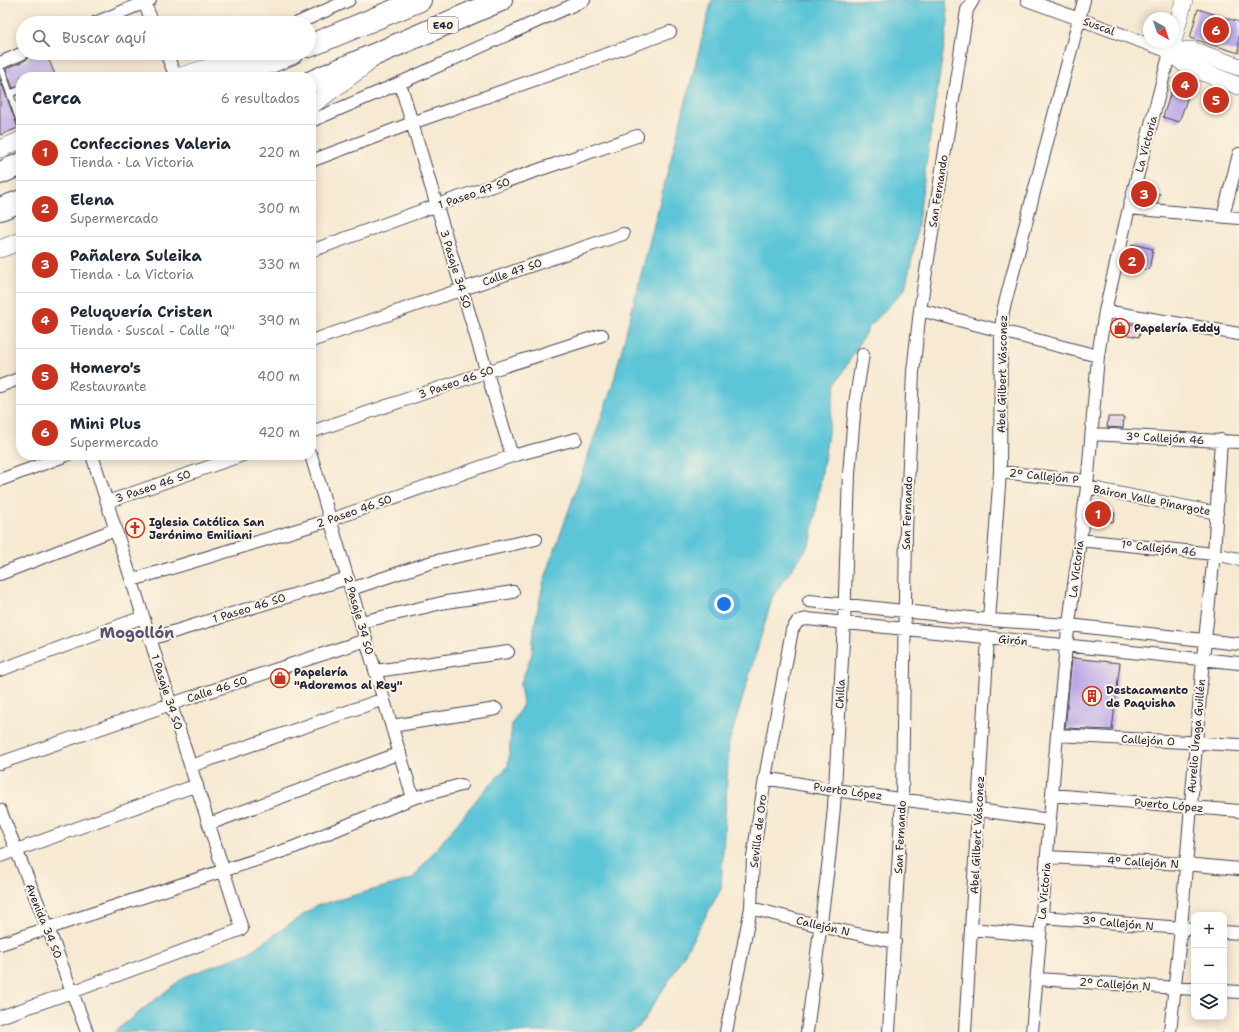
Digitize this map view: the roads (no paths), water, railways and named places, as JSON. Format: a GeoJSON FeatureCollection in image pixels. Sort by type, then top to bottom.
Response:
{"type":"FeatureCollection","features":[{"type":"Feature","properties":{"kind":"highway"},"geometry":{"type":"LineString","coordinates":[[316,43],[420,0]]}},
{"type":"Feature","properties":{"kind":"highway","name":"E40"},"geometry":{"type":"LineString","coordinates":[[316,80],[501,0]]}},
{"type":"Feature","properties":{"kind":"highway"},"geometry":{"type":"LineString","coordinates":[[246,72],[275,60]]}},
{"type":"Feature","properties":{"kind":"highway"},"geometry":{"type":"LineString","coordinates":[[0,173],[16,166]]}},
{"type":"Feature","properties":{"kind":"highway"},"geometry":{"type":"LineString","coordinates":[[0,209],[16,203]]}},
{"type":"Feature","properties":{"kind":"street"},"geometry":{"type":"LineString","coordinates":[[314,16],[350,0]]}},
{"type":"Feature","properties":{"kind":"street"},"geometry":{"type":"LineString","coordinates":[[316,118],[400,83],[584,0]]}},
{"type":"Feature","properties":{"kind":"street","name":"San Fernando"},"geometry":{"type":"LineString","coordinates":[[889,1032],[902,798],[906,531],[913,378],[920,310],[967,10],[974,0]]}},
{"type":"Feature","properties":{"kind":"street","name":"Suscal"},"geometry":{"type":"LineString","coordinates":[[1027,0],[1079,18],[1143,37]]}},
{"type":"Feature","properties":{"kind":"street","name":"Abel Gilbert Vásconez"},"geometry":{"type":"LineString","coordinates":[[989,620],[1000,472],[1001,332],[1003,311],[1084,0]]}},
{"type":"Feature","properties":{"kind":"street","name":"La Victoria"},"geometry":{"type":"LineString","coordinates":[[1179,19],[1184,0]]}},
{"type":"Feature","properties":{"kind":"street"},"geometry":{"type":"LineString","coordinates":[[111,16],[146,1],[151,16]]}},
{"type":"Feature","properties":{"kind":"street"},"geometry":{"type":"LineString","coordinates":[[316,36],[374,19]]}},
{"type":"Feature","properties":{"kind":"street"},"geometry":{"type":"LineString","coordinates":[[316,158],[670,32]]}},
{"type":"Feature","properties":{"kind":"street"},"geometry":{"type":"LineString","coordinates":[[1179,47],[1239,67]]}},
{"type":"Feature","properties":{"kind":"street","name":"La Victoria"},"geometry":{"type":"LineString","coordinates":[[1032,1032],[1057,735],[1066,646],[1087,484],[1098,356],[1105,311],[1129,208],[1171,48]]}},
{"type":"Feature","properties":{"kind":"street"},"geometry":{"type":"LineString","coordinates":[[1174,48],[1187,66],[1239,86]]}},
{"type":"Feature","properties":{"kind":"street","name":"E40"},"geometry":{"type":"LineString","coordinates":[[316,102],[386,50]]}},
{"type":"Feature","properties":{"kind":"street"},"geometry":{"type":"LineString","coordinates":[[1,67],[16,57]]}},
{"type":"Feature","properties":{"kind":"street"},"geometry":{"type":"LineString","coordinates":[[169,60],[175,72]]}},
{"type":"Feature","properties":{"kind":"street"},"geometry":{"type":"LineString","coordinates":[[188,72],[215,60]]}},
{"type":"Feature","properties":{"kind":"street"},"geometry":{"type":"LineString","coordinates":[[193,72],[233,60]]}},
{"type":"Feature","properties":{"kind":"street","name":"3 Pasaje 34 SO"},"geometry":{"type":"LineString","coordinates":[[400,83],[512,456]]}},
{"type":"Feature","properties":{"kind":"street","name":"1 Paseo 47 SO"},"geometry":{"type":"LineString","coordinates":[[316,249],[437,205],[637,136]]}},
{"type":"Feature","properties":{"kind":"street"},"geometry":{"type":"LineString","coordinates":[[0,149],[16,142]]}},
{"type":"Feature","properties":{"kind":"street"},"geometry":{"type":"LineString","coordinates":[[1223,216],[1239,154]]}},
{"type":"Feature","properties":{"kind":"street"},"geometry":{"type":"LineString","coordinates":[[1129,208],[1239,218]]}},
{"type":"Feature","properties":{"kind":"street","name":"Calle 47 SO"},"geometry":{"type":"LineString","coordinates":[[316,339],[623,234]]}},
{"type":"Feature","properties":{"kind":"street"},"geometry":{"type":"LineString","coordinates":[[0,249],[16,243]]}},
{"type":"Feature","properties":{"kind":"street"},"geometry":{"type":"LineString","coordinates":[[920,310],[1098,356]]}},
{"type":"Feature","properties":{"kind":"street"},"geometry":{"type":"LineString","coordinates":[[1105,311],[1239,334]]}},
{"type":"Feature","properties":{"kind":"street","name":"3 Paseo 46 SO"},"geometry":{"type":"LineString","coordinates":[[316,430],[486,372],[602,335]]}},
{"type":"Feature","properties":{"kind":"street","name":"Chilla"},"geometry":{"type":"LineString","coordinates":[[807,1032],[835,790],[845,605],[849,474],[855,404],[863,354]]}},
{"type":"Feature","properties":{"kind":"street"},"geometry":{"type":"LineString","coordinates":[[0,386],[16,380]]}},
{"type":"Feature","properties":{"kind":"street","name":"3° Callejón 46"},"geometry":{"type":"LineString","coordinates":[[1092,434],[1239,442]]}},
{"type":"Feature","properties":{"kind":"street","name":"2 Paseo 46 SO"},"geometry":{"type":"LineString","coordinates":[[132,580],[330,520],[512,456],[576,439]]}},
{"type":"Feature","properties":{"kind":"street","name":"Aurelio Úraga Guillén"},"geometry":{"type":"LineString","coordinates":[[1170,1032],[1181,928],[1185,864],[1203,659],[1214,554],[1221,440]]}},
{"type":"Feature","properties":{"kind":"street"},"geometry":{"type":"LineString","coordinates":[[0,480],[54,460]]}},
{"type":"Feature","properties":{"kind":"street","name":"1 Pasaje 34 SO"},"geometry":{"type":"LineString","coordinates":[[72,992],[242,929],[94,460]]}},
{"type":"Feature","properties":{"kind":"street","name":"3 Paseo 46 SO"},"geometry":{"type":"LineString","coordinates":[[107,502],[229,460]]}},
{"type":"Feature","properties":{"kind":"street","name":"2 Pasaje 34 SO"},"geometry":{"type":"LineString","coordinates":[[312,460],[413,798]]}},
{"type":"Feature","properties":{"kind":"street","name":"2° Callejón P"},"geometry":{"type":"LineString","coordinates":[[1000,472],[1087,484]]}},
{"type":"Feature","properties":{"kind":"street","name":"Bairon Valle Pinargote"},"geometry":{"type":"LineString","coordinates":[[1087,484],[1217,513]]}},
{"type":"Feature","properties":{"kind":"street"},"geometry":{"type":"LineString","coordinates":[[0,574],[116,529]]}},
{"type":"Feature","properties":{"kind":"street","name":"1 Paseo 46 SO"},"geometry":{"type":"LineString","coordinates":[[150,639],[350,583],[432,562],[536,539]]}},
{"type":"Feature","properties":{"kind":"street","name":"1° Callejón 46"},"geometry":{"type":"LineString","coordinates":[[1080,540],[1214,554],[1239,559]]}},
{"type":"Feature","properties":{"kind":"street"},"geometry":{"type":"LineString","coordinates":[[361,622],[446,602],[513,592]]}},
{"type":"Feature","properties":{"kind":"street","name":"Girón"},"geometry":{"type":"LineString","coordinates":[[809,601],[989,620],[1069,625],[1239,644]]}},
{"type":"Feature","properties":{"kind":"street"},"geometry":{"type":"LineString","coordinates":[[0,670],[143,617]]}},
{"type":"Feature","properties":{"kind":"street","name":"Girón"},"geometry":{"type":"LineString","coordinates":[[792,630],[795,624],[802,619],[807,619],[1239,663]]}},
{"type":"Feature","properties":{"kind":"street","name":"Sevilla de Oro"},"geometry":{"type":"LineString","coordinates":[[726,1032],[751,908],[753,857],[764,778],[792,630]]}},
{"type":"Feature","properties":{"kind":"street","name":"Abel Gilbert Vásconez"},"geometry":{"type":"LineString","coordinates":[[965,1032],[988,638]]}},
{"type":"Feature","properties":{"kind":"street","name":"Calle 46 SO"},"geometry":{"type":"LineString","coordinates":[[0,763],[171,704],[366,640]]}},
{"type":"Feature","properties":{"kind":"street"},"geometry":{"type":"LineString","coordinates":[[376,671],[508,652]]}},
{"type":"Feature","properties":{"kind":"street"},"geometry":{"type":"LineString","coordinates":[[191,766],[384,699]]}},
{"type":"Feature","properties":{"kind":"street"},"geometry":{"type":"LineString","coordinates":[[392,726],[496,709]]}},
{"type":"Feature","properties":{"kind":"street","name":"Callejón O"},"geometry":{"type":"LineString","coordinates":[[1057,735],[1239,745]]}},
{"type":"Feature","properties":{"kind":"street"},"geometry":{"type":"LineString","coordinates":[[209,824],[400,753]]}},
{"type":"Feature","properties":{"kind":"street","name":"Puerto López"},"geometry":{"type":"LineString","coordinates":[[764,778],[835,790],[902,798],[1050,820]]}},
{"type":"Feature","properties":{"kind":"street"},"geometry":{"type":"LineString","coordinates":[[0,856],[197,785]]}},
{"type":"Feature","properties":{"kind":"street"},"geometry":{"type":"LineString","coordinates":[[0,944],[292,848],[413,798],[461,785]]}},
{"type":"Feature","properties":{"kind":"street","name":"Puerto López"},"geometry":{"type":"LineString","coordinates":[[1052,795],[1239,810]]}},
{"type":"Feature","properties":{"kind":"street","name":"Avenida 34 SO"},"geometry":{"type":"LineString","coordinates":[[0,810],[48,928],[87,1032]]}},
{"type":"Feature","properties":{"kind":"street","name":"4º Callejón N"},"geometry":{"type":"LineString","coordinates":[[1047,857],[1185,864],[1239,869]]}},
{"type":"Feature","properties":{"kind":"street","name":"Callejón N"},"geometry":{"type":"LineString","coordinates":[[751,908],[820,926],[895,942]]}},
{"type":"Feature","properties":{"kind":"street","name":"3º Callejón N"},"geometry":{"type":"LineString","coordinates":[[1042,917],[1191,929]]}},
{"type":"Feature","properties":{"kind":"street"},"geometry":{"type":"LineString","coordinates":[[972,930],[1040,936]]}},
{"type":"Feature","properties":{"kind":"street"},"geometry":{"type":"LineString","coordinates":[[1227,932],[1239,933]]}},
{"type":"Feature","properties":{"kind":"street","name":"2º Callejón N"},"geometry":{"type":"LineString","coordinates":[[1037,979],[1191,989]]}},
{"type":"Feature","properties":{"kind":"street"},"geometry":{"type":"LineString","coordinates":[[1227,991],[1239,992]]}},
{"type":"Feature","properties":{"kind":"street"},"geometry":{"type":"LineString","coordinates":[[0,1017],[72,992]]}},
{"type":"Feature","properties":{"kind":"lane"},"geometry":{"type":"LineString","coordinates":[[1,67],[16,111]]}},
{"type":"Feature","properties":{"kind":"lane"},"geometry":{"type":"LineString","coordinates":[[10,94],[16,91]]}},
{"type":"Feature","properties":{"kind":"water"},"geometry":{"type":"Polygon","coordinates":[[[712,0],[946,0],[948,21],[915,245],[905,289],[869,327],[836,383],[811,542],[773,596],[729,743],[721,889],[673,974],[639,1027],[629,1032],[114,1032],[184,977],[248,953],[316,906],[412,879],[481,794],[508,766],[512,724],[523,704],[520,685],[532,654],[534,628],[543,584],[612,387],[712,0]]]}},
{"type":"Feature","properties":{"kind":"place","name":"Mini Plus"},"geometry":{"type":"Point","coordinates":[1216,30]}},
{"type":"Feature","properties":{"kind":"place","name":"Peluquería Cristen"},"geometry":{"type":"Point","coordinates":[1185,85]}},
{"type":"Feature","properties":{"kind":"place","name":"Homero's"},"geometry":{"type":"Point","coordinates":[1216,100]}},
{"type":"Feature","properties":{"kind":"place","name":"Pañalera Suleika"},"geometry":{"type":"Point","coordinates":[1144,194]}},
{"type":"Feature","properties":{"kind":"place","name":"Elena"},"geometry":{"type":"Point","coordinates":[1132,261]}},
{"type":"Feature","properties":{"kind":"place","name":"Papelería Eddy"},"geometry":{"type":"Point","coordinates":[1120,328]}},
{"type":"Feature","properties":{"kind":"place","name":"Confecciones Valeria"},"geometry":{"type":"Point","coordinates":[1098,514]}},
{"type":"Feature","properties":{"kind":"place","name":"Iglesia Católica San Jerónimo Emiliani"},"geometry":{"type":"Point","coordinates":[135,528]}},
{"type":"Feature","properties":{"kind":"place","name":"Papelería \"Adoremos al Rey\""},"geometry":{"type":"Point","coordinates":[280,678]}},
{"type":"Feature","properties":{"kind":"place","name":"Destacamento de Paquisha"},"geometry":{"type":"Point","coordinates":[1092,696]}},
{"type":"Feature","properties":{"kind":"district","name":"Mogollón"},"geometry":{"type":"Point","coordinates":[137,633]}}]}
